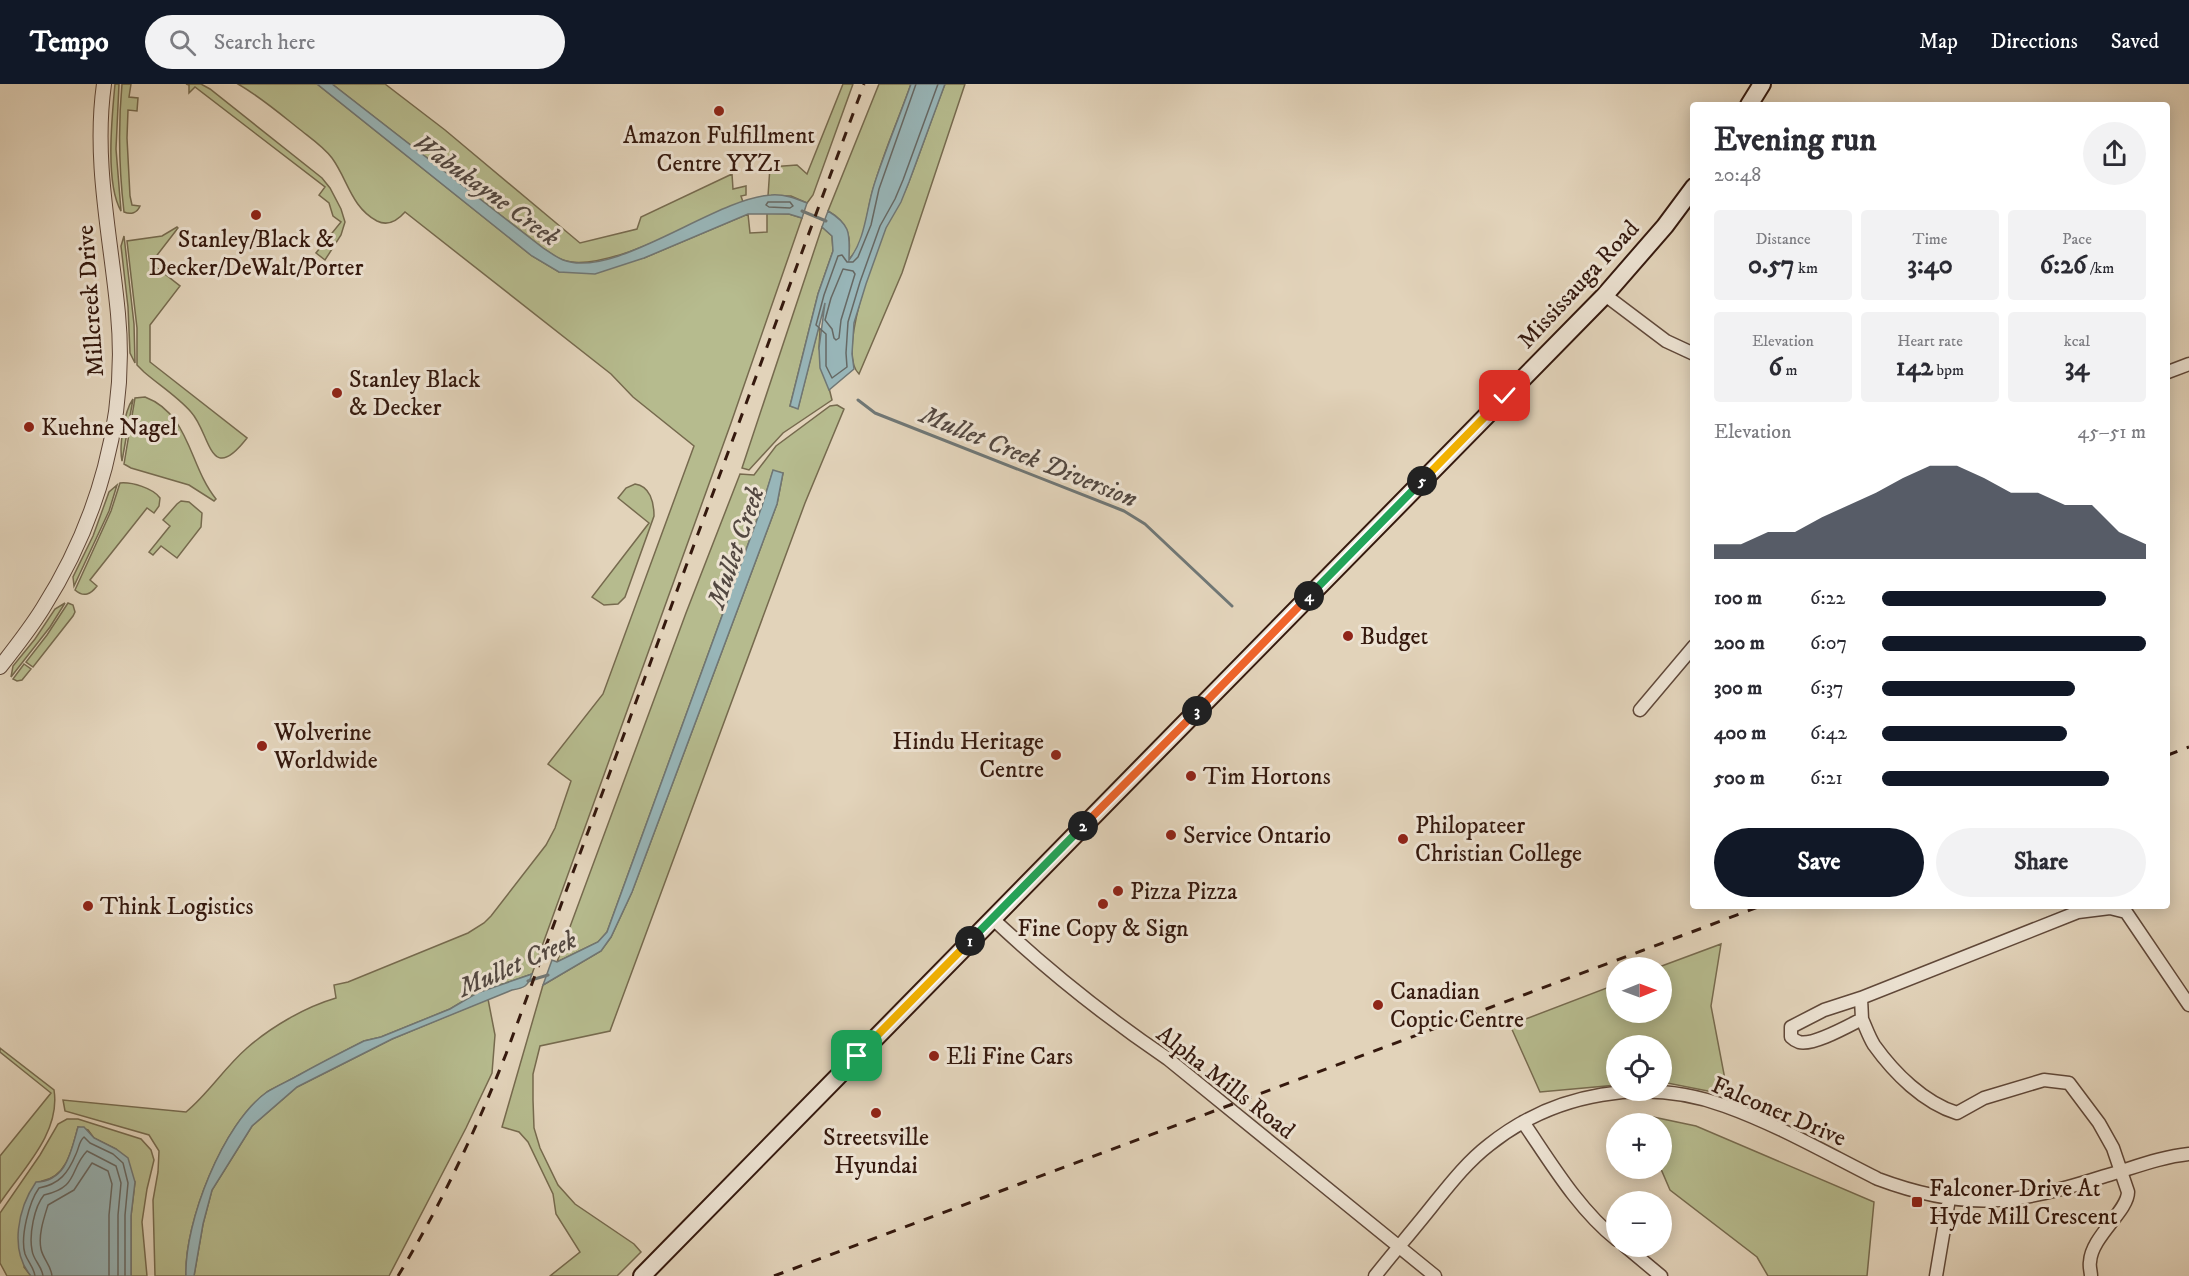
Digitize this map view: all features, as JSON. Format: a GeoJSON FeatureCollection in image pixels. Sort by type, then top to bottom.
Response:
{"type":"FeatureCollection","features":[{"type":"Feature","properties":{"kind":"main road"},"geometry":{"type":"LineString","coordinates":[[1751,102],[1762,84]]}},
{"type":"Feature","properties":{"kind":"main road","name":"Mississauga Road"},"geometry":{"type":"LineString","coordinates":[[642,1276],[1605,295],[1690,193]]}},
{"type":"Feature","properties":{"kind":"street","name":"Millcreek Drive"},"geometry":{"type":"LineString","coordinates":[[0,667],[42,610],[73,553],[94,504],[111,442],[118,397],[120,342],[101,156],[104,84]]}},
{"type":"Feature","properties":{"kind":"street"},"geometry":{"type":"LineString","coordinates":[[1605,295],[1666,342],[1690,352]]}},
{"type":"Feature","properties":{"kind":"street"},"geometry":{"type":"LineString","coordinates":[[2170,371],[2189,364]]}},
{"type":"Feature","properties":{"kind":"street"},"geometry":{"type":"LineString","coordinates":[[1640,710],[1690,651]]}},
{"type":"Feature","properties":{"kind":"street"},"geometry":{"type":"LineString","coordinates":[[1862,1019],[1806,1042],[1797,1042],[1791,1037],[1791,1027],[1800,1021],[2078,912],[2102,909]]}},
{"type":"Feature","properties":{"kind":"street"},"geometry":{"type":"LineString","coordinates":[[2114,909],[2126,912],[2189,1005]]}},
{"type":"Feature","properties":{"kind":"street","name":"Alpha Mills Road"},"geometry":{"type":"LineString","coordinates":[[993,918],[1073,989],[1168,1059],[1435,1276]]}},
{"type":"Feature","properties":{"kind":"street"},"geometry":{"type":"LineString","coordinates":[[1861,998],[1862,1019],[1873,1043],[1907,1082],[1940,1108],[1957,1113],[1984,1098],[2044,1080],[2069,1083],[2099,1123],[2113,1148],[2128,1192],[2128,1199],[2102,1233],[2089,1260],[2091,1276]]}},
{"type":"Feature","properties":{"kind":"street","name":"Falconer Drive"},"geometry":{"type":"LineString","coordinates":[[1375,1276],[1455,1178],[1488,1145],[1523,1122],[1549,1109],[1607,1093],[1662,1092],[1696,1097],[1756,1119],[1878,1179],[1902,1188],[1949,1199],[1985,1201],[2031,1197],[2162,1159],[2189,1154]]}},
{"type":"Feature","properties":{"kind":"street"},"geometry":{"type":"LineString","coordinates":[[1523,1122],[1573,1193],[1606,1231]]}},
{"type":"Feature","properties":{"kind":"street"},"geometry":{"type":"LineString","coordinates":[[1935,1276],[1949,1199]]}},
{"type":"Feature","properties":{"kind":"street"},"geometry":{"type":"LineString","coordinates":[[1638,1257],[1661,1276]]}},
{"type":"Feature","properties":{"kind":"green space"},"geometry":{"type":"Polygon","coordinates":[[[115,84],[119,84],[116,149],[121,211],[116,199],[111,167],[115,84]]]}},
{"type":"Feature","properties":{"kind":"green space"},"geometry":{"type":"Polygon","coordinates":[[[122,84],[131,84],[129,97],[138,98],[137,111],[128,110],[130,196],[132,205],[140,206],[131,213],[124,212],[121,180],[122,84]]]}},
{"type":"Feature","properties":{"kind":"green space"},"geometry":{"type":"Polygon","coordinates":[[[186,84],[201,84],[210,89],[322,178],[330,188],[345,222],[341,235],[325,260],[316,253],[341,222],[333,216],[329,203],[319,195],[325,187],[195,87],[189,93],[189,85],[186,84]]]}},
{"type":"Feature","properties":{"kind":"green space"},"geometry":{"type":"Polygon","coordinates":[[[238,84],[317,84],[532,256],[559,272],[644,258],[748,214],[750,233],[767,232],[767,213],[789,214],[802,218],[731,423],[532,974],[477,993],[450,1009],[381,1037],[364,1041],[267,1092],[236,1126],[209,1176],[192,1229],[186,1276],[155,1276],[153,1200],[159,1151],[149,1135],[65,1111],[63,1100],[186,1112],[256,1040],[301,1012],[336,998],[334,985],[348,982],[468,933],[491,916],[546,845],[555,828],[571,781],[548,764],[603,694],[694,446],[633,397],[611,374],[405,212],[389,223],[381,223],[368,215],[356,201],[332,158],[316,142],[268,104],[238,84]]]}},
{"type":"Feature","properties":{"kind":"green space"},"geometry":{"type":"Polygon","coordinates":[[[332,84],[385,84],[445,130],[580,243],[637,229],[641,217],[732,174],[733,189],[746,186],[746,195],[741,196],[743,202],[653,243],[602,260],[581,262],[563,260],[543,248],[332,84]]]}},
{"type":"Feature","properties":{"kind":"green space"},"geometry":{"type":"Polygon","coordinates":[[[843,84],[853,84],[813,195],[807,203],[791,196],[768,196],[770,167],[797,165],[807,174],[843,84]]]}},
{"type":"Feature","properties":{"kind":"green space"},"geometry":{"type":"Polygon","coordinates":[[[879,84],[911,84],[878,173],[859,244],[848,260],[850,245],[845,226],[828,211],[879,84]]]}},
{"type":"Feature","properties":{"kind":"green space"},"geometry":{"type":"Polygon","coordinates":[[[945,84],[965,84],[902,273],[859,374],[853,363],[852,346],[866,281],[885,229],[908,184],[945,84]]]}},
{"type":"Feature","properties":{"kind":"green space"},"geometry":{"type":"Polygon","coordinates":[[[177,227],[151,263],[180,286],[150,325],[150,362],[247,438],[235,452],[225,458],[218,457],[212,452],[198,421],[191,412],[137,365],[137,328],[127,241],[162,236],[177,227]]]}},
{"type":"Feature","properties":{"kind":"green space"},"geometry":{"type":"Polygon","coordinates":[[[822,227],[832,236],[833,251],[818,294],[790,406],[798,408],[818,329],[820,330],[819,348],[832,400],[783,433],[749,470],[742,468],[822,227]]]}},
{"type":"Feature","properties":{"kind":"green space"},"geometry":{"type":"Polygon","coordinates":[[[124,236],[134,324],[135,363],[130,353],[128,307],[121,246],[124,236]]]}},
{"type":"Feature","properties":{"kind":"green space"},"geometry":{"type":"Polygon","coordinates":[[[145,397],[160,405],[180,428],[207,486],[216,499],[214,501],[189,485],[124,464],[135,398],[145,397]]]}},
{"type":"Feature","properties":{"kind":"green space"},"geometry":{"type":"Polygon","coordinates":[[[133,399],[122,461],[123,429],[133,399]]]}},
{"type":"Feature","properties":{"kind":"green space"},"geometry":{"type":"Polygon","coordinates":[[[837,405],[844,409],[805,503],[610,1031],[540,1046],[533,1074],[534,1128],[540,1148],[558,1185],[575,1204],[634,1244],[641,1252],[617,1276],[550,1276],[580,1252],[556,1214],[553,1194],[528,1142],[519,1132],[502,1127],[543,985],[601,951],[611,937],[632,892],[777,504],[783,473],[773,471],[607,932],[598,942],[557,962],[740,474],[754,475],[776,446],[830,406],[837,405]]]}},
{"type":"Feature","properties":{"kind":"green space"},"geometry":{"type":"Polygon","coordinates":[[[120,483],[136,485],[152,491],[160,498],[159,506],[154,513],[147,508],[90,580],[97,586],[90,593],[81,594],[75,590],[111,511],[120,483]]]}},
{"type":"Feature","properties":{"kind":"green space"},"geometry":{"type":"Polygon","coordinates":[[[635,484],[648,491],[654,516],[625,597],[618,604],[604,605],[592,597],[649,523],[618,498],[626,488],[635,484]]]}},
{"type":"Feature","properties":{"kind":"green space"},"geometry":{"type":"Polygon","coordinates":[[[117,485],[109,511],[74,586],[73,577],[93,536],[109,492],[117,485]]]}},
{"type":"Feature","properties":{"kind":"green space"},"geometry":{"type":"Polygon","coordinates":[[[181,501],[189,502],[202,513],[201,527],[177,558],[161,546],[153,555],[149,552],[170,526],[163,520],[181,501]]]}},
{"type":"Feature","properties":{"kind":"green space"},"geometry":{"type":"Polygon","coordinates":[[[65,603],[50,627],[11,677],[13,666],[55,609],[65,603]]]}},
{"type":"Feature","properties":{"kind":"green space"},"geometry":{"type":"Polygon","coordinates":[[[68,603],[73,605],[75,612],[73,616],[33,667],[26,662],[68,603]]]}},
{"type":"Feature","properties":{"kind":"green space"},"geometry":{"type":"Polygon","coordinates":[[[24,664],[31,669],[22,680],[13,679],[24,664]]]}},
{"type":"Feature","properties":{"kind":"green space"},"geometry":{"type":"Polygon","coordinates":[[[1721,944],[1711,1006],[1728,1095],[1672,1084],[1672,1035],[1606,1035],[1606,1086],[1540,1092],[1510,1025],[1606,988],[1606,1023],[1672,1023],[1672,962],[1721,944]]]}},
{"type":"Feature","properties":{"kind":"green space"},"geometry":{"type":"Polygon","coordinates":[[[488,999],[495,1035],[492,1073],[389,1276],[194,1276],[203,1224],[212,1190],[252,1126],[297,1087],[392,1039],[488,999]]]}},
{"type":"Feature","properties":{"kind":"green space"},"geometry":{"type":"Polygon","coordinates":[[[0,1048],[54,1090],[55,1106],[46,1136],[29,1164],[0,1203],[0,1156],[51,1093],[0,1052],[0,1048]]]}},
{"type":"Feature","properties":{"kind":"green space"},"geometry":{"type":"Polygon","coordinates":[[[67,1119],[78,1119],[141,1139],[151,1150],[154,1160],[142,1222],[147,1276],[131,1276],[131,1216],[135,1182],[116,1149],[94,1138],[88,1130],[78,1127],[71,1153],[63,1168],[57,1174],[42,1181],[24,1267],[31,1276],[7,1276],[0,1263],[0,1213],[40,1155],[58,1124],[67,1119]]]}},
{"type":"Feature","properties":{"kind":"green space"},"geometry":{"type":"Polygon","coordinates":[[[1672,1121],[1696,1126],[1874,1202],[1867,1276],[1768,1276],[1757,1257],[1670,1190],[1665,1179],[1672,1179],[1672,1121]]]}},
{"type":"Feature","properties":{"kind":"water"},"geometry":{"type":"Polygon","coordinates":[[[317,84],[332,84],[543,248],[563,260],[585,263],[610,259],[748,199],[780,195],[807,203],[802,218],[789,214],[748,214],[644,258],[595,274],[559,272],[532,256],[317,84]]]}},
{"type":"Feature","properties":{"kind":"water"},"geometry":{"type":"Polygon","coordinates":[[[911,84],[945,84],[909,182],[886,228],[866,284],[854,323],[852,354],[854,369],[829,390],[820,368],[819,348],[825,303],[798,409],[790,406],[818,294],[833,251],[832,236],[822,227],[828,211],[842,222],[848,232],[849,260],[859,243],[874,185],[911,84]]]}},
{"type":"Feature","properties":{"kind":"water"},"geometry":{"type":"Polygon","coordinates":[[[773,470],[783,473],[777,504],[632,892],[611,937],[601,951],[543,985],[552,960],[557,962],[598,942],[607,932],[762,506],[773,470]]]}},
{"type":"Feature","properties":{"kind":"water"},"geometry":{"type":"Polygon","coordinates":[[[532,974],[523,987],[392,1039],[297,1087],[252,1126],[212,1190],[203,1224],[194,1276],[186,1276],[192,1229],[209,1176],[236,1126],[267,1092],[364,1041],[381,1037],[450,1009],[477,993],[532,974]]]}},
{"type":"Feature","properties":{"kind":"water"},"geometry":{"type":"Polygon","coordinates":[[[78,1127],[84,1127],[94,1138],[128,1158],[135,1182],[131,1216],[131,1276],[31,1276],[24,1266],[18,1242],[18,1229],[25,1204],[36,1182],[55,1176],[66,1163],[78,1127]]]}},
{"type":"Feature","properties":{"kind":"waterway","name":"Wabukayne Creek"},"geometry":{"type":"LineString","coordinates":[[802,211],[826,221]]}},
{"type":"Feature","properties":{"kind":"waterway","name":"Mullet Creek Diversion"},"geometry":{"type":"LineString","coordinates":[[858,400],[875,413],[1124,511],[1145,524],[1232,606]]}},
{"type":"Feature","properties":{"kind":"waterway","name":"Mullet Creek"},"geometry":{"type":"LineString","coordinates":[[528,981],[548,975]]}},
{"type":"Feature","properties":{"kind":"railway"},"geometry":{"type":"LineString","coordinates":[[398,1276],[457,1167],[506,1054],[864,84]]}},
{"type":"Feature","properties":{"kind":"railway"},"geometry":{"type":"LineString","coordinates":[[2170,754],[2189,747]]}},
{"type":"Feature","properties":{"kind":"railway"},"geometry":{"type":"LineString","coordinates":[[774,1276],[1753,909]]}},
{"type":"Feature","properties":{"kind":"place","name":"Amazon Fulfillment Centre YYZ1"},"geometry":{"type":"Point","coordinates":[719,111]}},
{"type":"Feature","properties":{"kind":"place","name":"Stanley/Black & Decker/DeWalt/Porter"},"geometry":{"type":"Point","coordinates":[256,215]}},
{"type":"Feature","properties":{"kind":"place","name":"Stanley Black & Decker"},"geometry":{"type":"Point","coordinates":[337,393]}},
{"type":"Feature","properties":{"kind":"place","name":"Kuehne Nagel"},"geometry":{"type":"Point","coordinates":[29,427]}},
{"type":"Feature","properties":{"kind":"place","name":"Budget"},"geometry":{"type":"Point","coordinates":[1348,636]}},
{"type":"Feature","properties":{"kind":"place","name":"Wolverine Worldwide"},"geometry":{"type":"Point","coordinates":[262,746]}},
{"type":"Feature","properties":{"kind":"place","name":"Hindu Heritage Centre"},"geometry":{"type":"Point","coordinates":[1056,755]}},
{"type":"Feature","properties":{"kind":"place","name":"Tim Hortons"},"geometry":{"type":"Point","coordinates":[1191,776]}},
{"type":"Feature","properties":{"kind":"place","name":"Service Ontario"},"geometry":{"type":"Point","coordinates":[1171,835]}},
{"type":"Feature","properties":{"kind":"place","name":"Philopateer Christian College"},"geometry":{"type":"Point","coordinates":[1403,839]}},
{"type":"Feature","properties":{"kind":"place","name":"Pizza Pizza"},"geometry":{"type":"Point","coordinates":[1118,891]}},
{"type":"Feature","properties":{"kind":"place","name":"Fine Copy & Sign"},"geometry":{"type":"Point","coordinates":[1103,904]}},
{"type":"Feature","properties":{"kind":"place","name":"Think Logistics"},"geometry":{"type":"Point","coordinates":[88,906]}},
{"type":"Feature","properties":{"kind":"place","name":"Canadian Coptic Centre"},"geometry":{"type":"Point","coordinates":[1378,1005]}},
{"type":"Feature","properties":{"kind":"place","name":"Eli Fine Cars"},"geometry":{"type":"Point","coordinates":[934,1056]}},
{"type":"Feature","properties":{"kind":"place","name":"Streetsville Hyundai"},"geometry":{"type":"Point","coordinates":[876,1113]}},
{"type":"Feature","properties":{"kind":"place","name":"Falconer Drive At Hyde Mill Crescent"},"geometry":{"type":"Point","coordinates":[1917,1202]}},
{"type":"Feature","properties":{"kind":"route"},"geometry":{"type":"LineString","coordinates":[[857,1056],[1505,396]]}}]}
